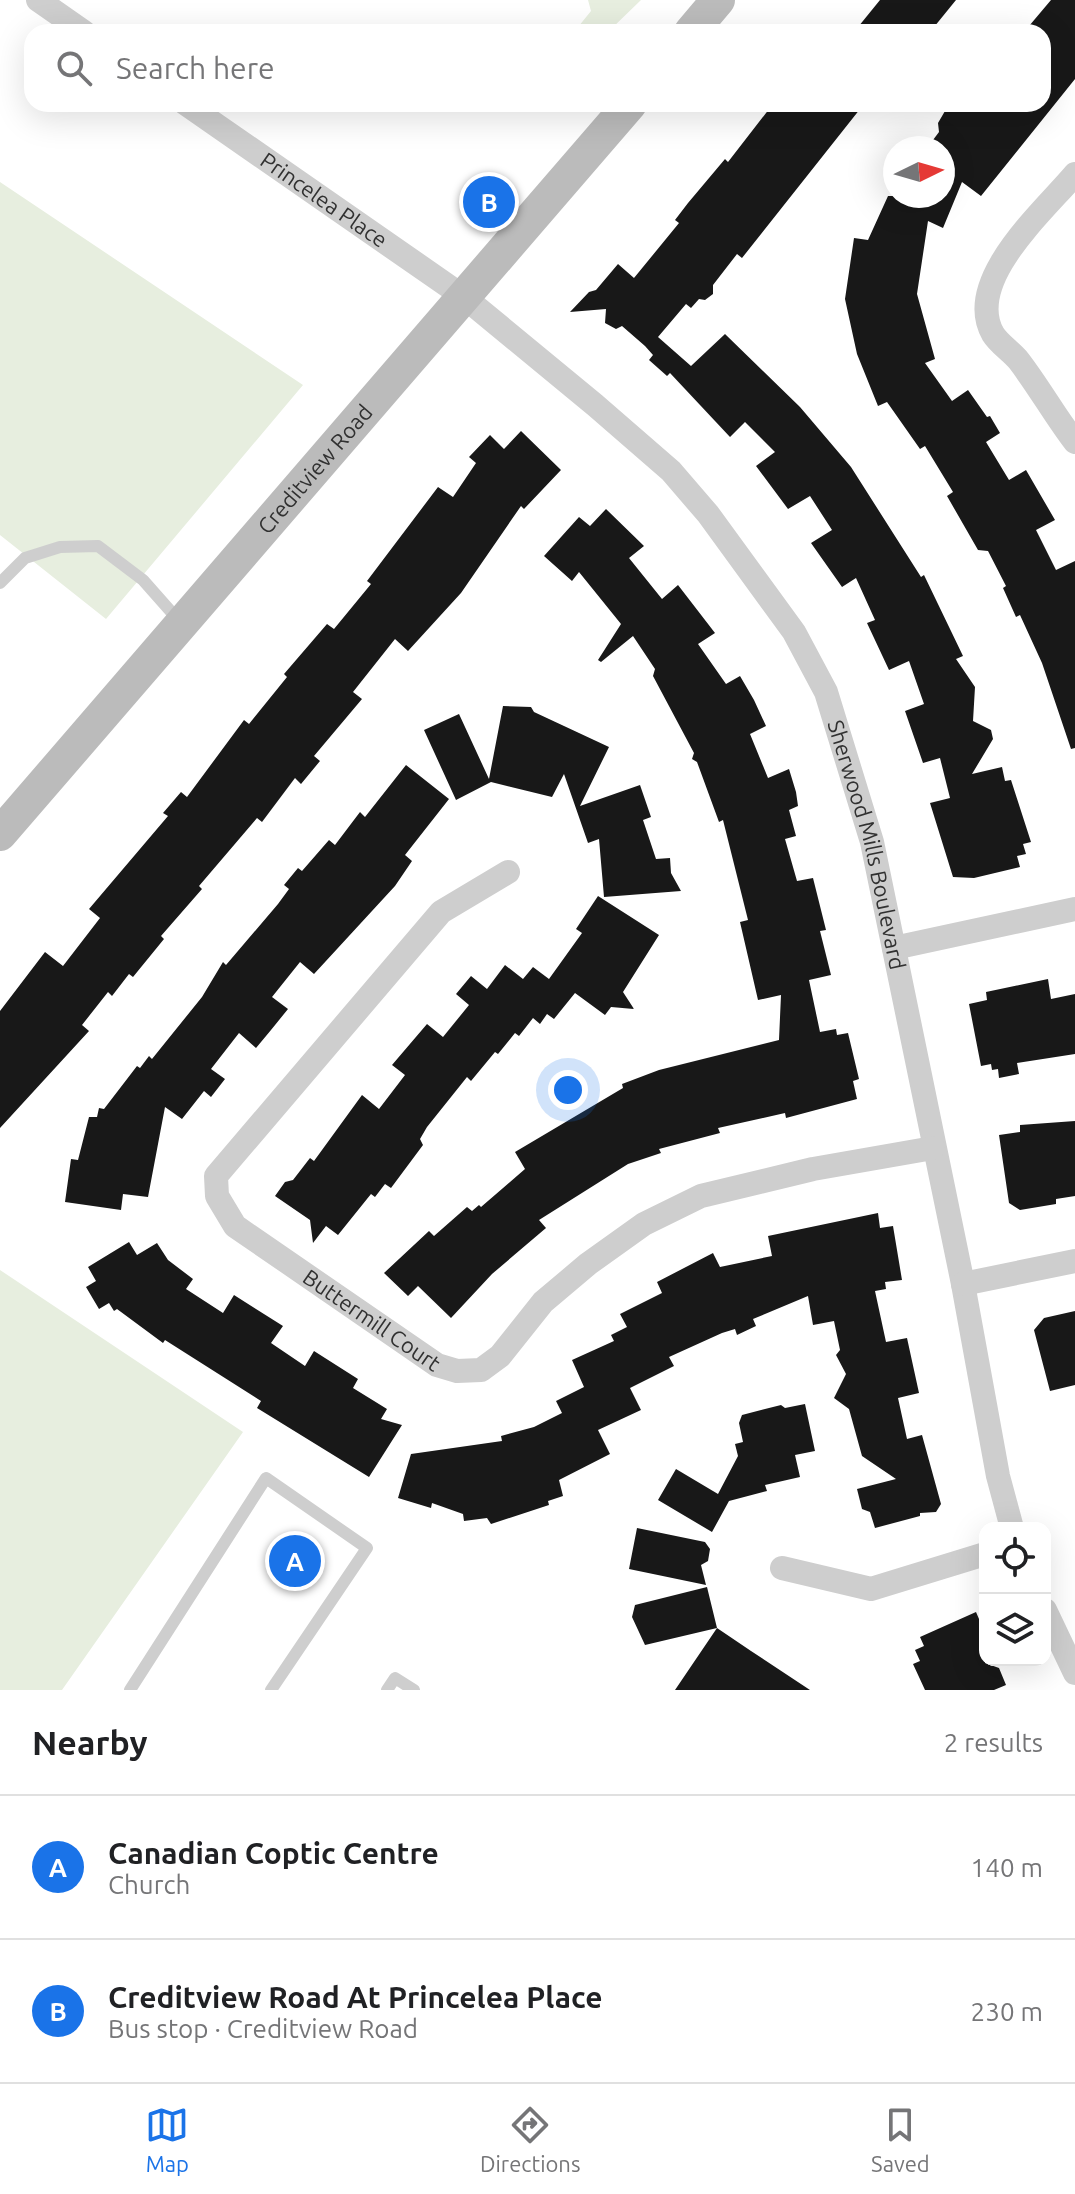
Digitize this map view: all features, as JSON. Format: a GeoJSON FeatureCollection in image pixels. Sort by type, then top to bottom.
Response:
{"type":"FeatureCollection","features":[{"type":"Feature","properties":{"kind":"main road"},"geometry":{"type":"LineString","coordinates":[[698,24],[718,0]]}},
{"type":"Feature","properties":{"kind":"main road","name":"Creditview Road"},"geometry":{"type":"LineString","coordinates":[[0,834],[623,112]]}},
{"type":"Feature","properties":{"kind":"street"},"geometry":{"type":"LineString","coordinates":[[38,0],[72,24]]}},
{"type":"Feature","properties":{"kind":"street","name":"Princelea Place"},"geometry":{"type":"LineString","coordinates":[[198,112],[464,297]]}},
{"type":"Feature","properties":{"kind":"street"},"geometry":{"type":"LineString","coordinates":[[1075,174],[999,263],[989,287],[987,307],[993,334],[1018,360],[1075,442]]}},
{"type":"Feature","properties":{"kind":"street","name":"Sherwood Mills Boulevard"},"geometry":{"type":"LineString","coordinates":[[464,297],[671,471],[708,514],[794,632],[826,692],[851,765],[894,948],[963,1284],[998,1476],[1010,1522]]}},
{"type":"Feature","properties":{"kind":"street","name":"Buttermill Court"},"geometry":{"type":"LineString","coordinates":[[508,872],[441,912],[216,1176],[217,1196],[235,1226],[437,1365],[457,1371],[481,1370],[500,1356],[543,1302],[588,1264],[644,1224],[701,1196],[813,1169],[933,1148]]}},
{"type":"Feature","properties":{"kind":"street"},"geometry":{"type":"LineString","coordinates":[[894,948],[1075,909]]}},
{"type":"Feature","properties":{"kind":"street"},"geometry":{"type":"LineString","coordinates":[[963,1284],[1075,1261]]}},
{"type":"Feature","properties":{"kind":"street"},"geometry":{"type":"LineString","coordinates":[[782,1568],[871,1589],[979,1556]]}},
{"type":"Feature","properties":{"kind":"street"},"geometry":{"type":"LineString","coordinates":[[1051,1623],[1075,1673]]}},
{"type":"Feature","properties":{"kind":"lane"},"geometry":{"type":"LineString","coordinates":[[0,583],[25,558],[60,547],[98,546],[143,580],[183,625]]}},
{"type":"Feature","properties":{"kind":"lane"},"geometry":{"type":"LineString","coordinates":[[130,1690],[266,1478],[367,1548],[271,1690]]}},
{"type":"Feature","properties":{"kind":"lane"},"geometry":{"type":"LineString","coordinates":[[387,1690],[395,1678],[414,1690]]}},
{"type":"Feature","properties":{"kind":"green space"},"geometry":{"type":"Polygon","coordinates":[[[588,0],[641,0],[616,24],[580,24],[591,11],[588,0]]]}},
{"type":"Feature","properties":{"kind":"green space"},"geometry":{"type":"Polygon","coordinates":[[[0,182],[303,385],[106,619],[0,535],[0,182]]]}},
{"type":"Feature","properties":{"kind":"green space"},"geometry":{"type":"Polygon","coordinates":[[[0,1270],[243,1432],[62,1690],[0,1690],[0,1270]]]}},
{"type":"Feature","properties":{"kind":"building"},"geometry":{"type":"Polygon","coordinates":[[[880,0],[956,0],[936,24],[860,24],[880,0]]]}},
{"type":"Feature","properties":{"kind":"building"},"geometry":{"type":"Polygon","coordinates":[[[1051,0],[1075,0],[1075,79],[1051,109],[1051,24],[1031,24],[1051,0]]]}},
{"type":"Feature","properties":{"kind":"building"},"geometry":{"type":"Polygon","coordinates":[[[767,112],[858,112],[742,258],[737,254],[713,285],[713,294],[705,300],[699,299],[691,308],[686,304],[658,337],[691,366],[725,334],[800,407],[851,467],[921,577],[924,575],[963,656],[956,659],[975,687],[973,721],[991,730],[993,739],[972,774],[1002,767],[1005,781],[1011,780],[1031,842],[1023,844],[1026,854],[1017,856],[1020,867],[974,878],[953,877],[930,803],[950,798],[940,758],[923,763],[905,711],[924,704],[909,661],[889,670],[867,623],[875,620],[856,578],[842,587],[811,543],[832,530],[810,496],[788,509],[756,466],[775,452],[745,422],[730,437],[670,373],[667,376],[649,360],[653,355],[645,346],[622,326],[616,329],[605,323],[606,309],[570,312],[589,292],[596,290],[618,264],[634,278],[679,223],[675,220],[688,203],[725,159],[728,162],[767,112]]]}},
{"type":"Feature","properties":{"kind":"building"},"geometry":{"type":"Polygon","coordinates":[[[944,112],[1048,112],[981,196],[962,182],[955,199],[955,136],[936,136],[938,123],[944,112]]]}},
{"type":"Feature","properties":{"kind":"building"},"geometry":{"type":"Polygon","coordinates":[[[883,207],[951,208],[943,228],[928,221],[917,294],[935,359],[925,363],[952,401],[968,390],[987,417],[990,416],[1000,433],[986,442],[1009,480],[1026,470],[1055,520],[1036,530],[1056,570],[1075,561],[1075,748],[1071,749],[1042,663],[1020,615],[1016,617],[1003,588],[1006,586],[988,551],[978,550],[947,496],[953,492],[925,446],[920,449],[887,402],[878,406],[857,354],[845,299],[854,238],[868,240],[883,207]]]}},
{"type":"Feature","properties":{"kind":"building"},"geometry":{"type":"Polygon","coordinates":[[[521,431],[561,470],[524,509],[521,506],[461,593],[408,651],[395,639],[353,692],[362,699],[314,756],[320,761],[301,784],[295,778],[262,822],[257,818],[199,886],[202,889],[161,936],[164,939],[133,977],[129,974],[112,996],[108,992],[82,1025],[89,1031],[0,1128],[0,1011],[45,952],[63,966],[100,918],[89,909],[168,816],[163,813],[181,792],[187,797],[244,720],[249,724],[287,677],[284,674],[327,624],[334,629],[371,584],[367,581],[438,487],[453,497],[476,463],[469,457],[490,435],[504,449],[521,431]]]}},
{"type":"Feature","properties":{"kind":"building"},"geometry":{"type":"Polygon","coordinates":[[[606,509],[644,546],[629,558],[662,599],[678,585],[715,633],[698,644],[726,684],[740,676],[754,700],[766,726],[750,734],[768,778],[789,769],[798,806],[789,810],[796,836],[785,839],[797,881],[813,878],[826,930],[820,931],[831,975],[809,980],[820,1032],[836,1029],[837,1035],[848,1033],[859,1079],[853,1081],[857,1099],[786,1118],[785,1113],[718,1128],[720,1133],[659,1149],[661,1153],[628,1164],[539,1220],[546,1228],[492,1274],[451,1318],[418,1286],[408,1296],[384,1273],[429,1231],[434,1236],[467,1207],[472,1211],[479,1205],[481,1207],[525,1169],[515,1152],[623,1088],[622,1084],[659,1070],[779,1040],[781,995],[758,1000],[740,922],[748,920],[723,820],[719,822],[697,762],[692,759],[694,753],[653,676],[655,669],[633,636],[601,662],[598,660],[621,624],[579,572],[572,581],[544,556],[579,517],[590,526],[606,509]]]}},
{"type":"Feature","properties":{"kind":"building"},"geometry":{"type":"Polygon","coordinates":[[[503,706],[531,707],[534,712],[609,747],[580,806],[640,785],[651,817],[643,820],[656,859],[670,858],[671,873],[681,891],[604,897],[599,839],[588,843],[564,774],[552,797],[491,782],[456,800],[424,730],[459,714],[489,779],[503,706]]]}},
{"type":"Feature","properties":{"kind":"building"},"geometry":{"type":"Polygon","coordinates":[[[406,765],[449,799],[405,855],[412,861],[395,886],[314,974],[300,962],[272,997],[288,1009],[256,1048],[239,1033],[211,1069],[225,1079],[211,1097],[204,1091],[182,1119],[165,1107],[148,1197],[123,1194],[121,1210],[65,1202],[71,1159],[78,1160],[89,1117],[97,1117],[99,1108],[104,1109],[137,1066],[140,1068],[149,1056],[152,1059],[202,997],[223,962],[226,965],[278,904],[289,889],[284,885],[298,868],[302,871],[329,840],[335,845],[360,812],[365,817],[406,765]]]}},
{"type":"Feature","properties":{"kind":"building"},"geometry":{"type":"Polygon","coordinates":[[[598,896],[659,935],[623,992],[634,1009],[611,1007],[605,1015],[575,993],[554,1019],[547,1014],[540,1024],[533,1018],[519,1036],[515,1033],[498,1054],[495,1052],[471,1081],[467,1077],[427,1127],[420,1139],[423,1145],[391,1188],[385,1184],[375,1197],[371,1194],[338,1235],[326,1226],[313,1243],[310,1220],[275,1196],[285,1182],[293,1180],[310,1158],[314,1161],[362,1095],[379,1109],[405,1075],[392,1065],[427,1024],[443,1037],[469,1005],[456,994],[471,976],[487,989],[505,965],[523,979],[533,967],[549,979],[582,933],[576,929],[598,896]]]}},
{"type":"Feature","properties":{"kind":"building"},"geometry":{"type":"Polygon","coordinates":[[[1048,979],[1051,999],[1075,994],[1075,1054],[1017,1063],[1019,1074],[999,1078],[998,1069],[992,1070],[991,1064],[981,1066],[969,1004],[987,1000],[986,992],[1048,979]]]}},
{"type":"Feature","properties":{"kind":"building"},"geometry":{"type":"Polygon","coordinates":[[[1075,1121],[1075,1196],[1056,1199],[1056,1204],[1020,1210],[1009,1203],[999,1135],[1020,1132],[1020,1125],[1075,1121]]]}},
{"type":"Feature","properties":{"kind":"building"},"geometry":{"type":"Polygon","coordinates":[[[878,1213],[880,1228],[893,1226],[902,1280],[885,1282],[886,1289],[875,1291],[886,1342],[907,1338],[919,1393],[898,1398],[907,1439],[922,1435],[941,1504],[936,1512],[920,1513],[920,1516],[875,1528],[870,1512],[862,1509],[857,1489],[896,1479],[862,1456],[849,1409],[834,1398],[846,1374],[836,1355],[840,1350],[834,1321],[813,1325],[808,1296],[753,1319],[756,1326],[737,1335],[735,1329],[722,1333],[669,1357],[674,1366],[630,1388],[641,1410],[598,1430],[610,1454],[559,1480],[563,1496],[548,1501],[549,1505],[491,1524],[487,1518],[464,1521],[463,1514],[432,1503],[431,1508],[398,1498],[411,1454],[502,1441],[501,1436],[534,1427],[562,1413],[556,1401],[584,1387],[572,1360],[614,1341],[611,1335],[627,1327],[620,1314],[662,1293],[657,1282],[713,1253],[720,1267],[772,1256],[768,1236],[878,1213]]]}},
{"type":"Feature","properties":{"kind":"building"},"geometry":{"type":"Polygon","coordinates":[[[129,1242],[137,1255],[157,1243],[168,1260],[193,1279],[186,1289],[223,1313],[234,1295],[283,1326],[271,1343],[305,1366],[314,1351],[358,1379],[353,1388],[387,1409],[381,1419],[402,1425],[369,1477],[257,1408],[261,1401],[165,1340],[163,1343],[117,1309],[114,1311],[109,1303],[99,1309],[86,1287],[96,1281],[88,1267],[129,1242]]]}},
{"type":"Feature","properties":{"kind":"building"},"geometry":{"type":"Polygon","coordinates":[[[1075,1311],[1075,1385],[1050,1391],[1034,1330],[1044,1318],[1075,1311]]]}},
{"type":"Feature","properties":{"kind":"building"},"geometry":{"type":"Polygon","coordinates":[[[805,1404],[815,1451],[795,1455],[800,1477],[765,1485],[767,1491],[729,1501],[712,1532],[658,1500],[676,1469],[718,1494],[738,1456],[735,1444],[743,1442],[739,1423],[742,1415],[781,1405],[785,1408],[805,1404]]]}},
{"type":"Feature","properties":{"kind":"building"},"geometry":{"type":"Polygon","coordinates":[[[637,1528],[705,1542],[710,1549],[708,1561],[701,1565],[706,1585],[629,1569],[637,1528]]]}},
{"type":"Feature","properties":{"kind":"building"},"geometry":{"type":"Polygon","coordinates":[[[707,1587],[717,1628],[645,1645],[632,1617],[635,1605],[707,1587]]]}},
{"type":"Feature","properties":{"kind":"building"},"geometry":{"type":"Polygon","coordinates":[[[976,1612],[979,1619],[979,1666],[999,1668],[1006,1685],[994,1690],[925,1690],[913,1664],[920,1661],[915,1650],[924,1646],[920,1637],[976,1612]]]}},
{"type":"Feature","properties":{"kind":"building"},"geometry":{"type":"Polygon","coordinates":[[[717,1628],[751,1651],[810,1690],[675,1690],[717,1628]]]}},
{"type":"Feature","properties":{"kind":"place","name":"Creditview Road At Princelea Place"},"geometry":{"type":"Point","coordinates":[489,202]}},
{"type":"Feature","properties":{"kind":"place","name":"Canadian Coptic Centre"},"geometry":{"type":"Point","coordinates":[295,1561]}}]}
